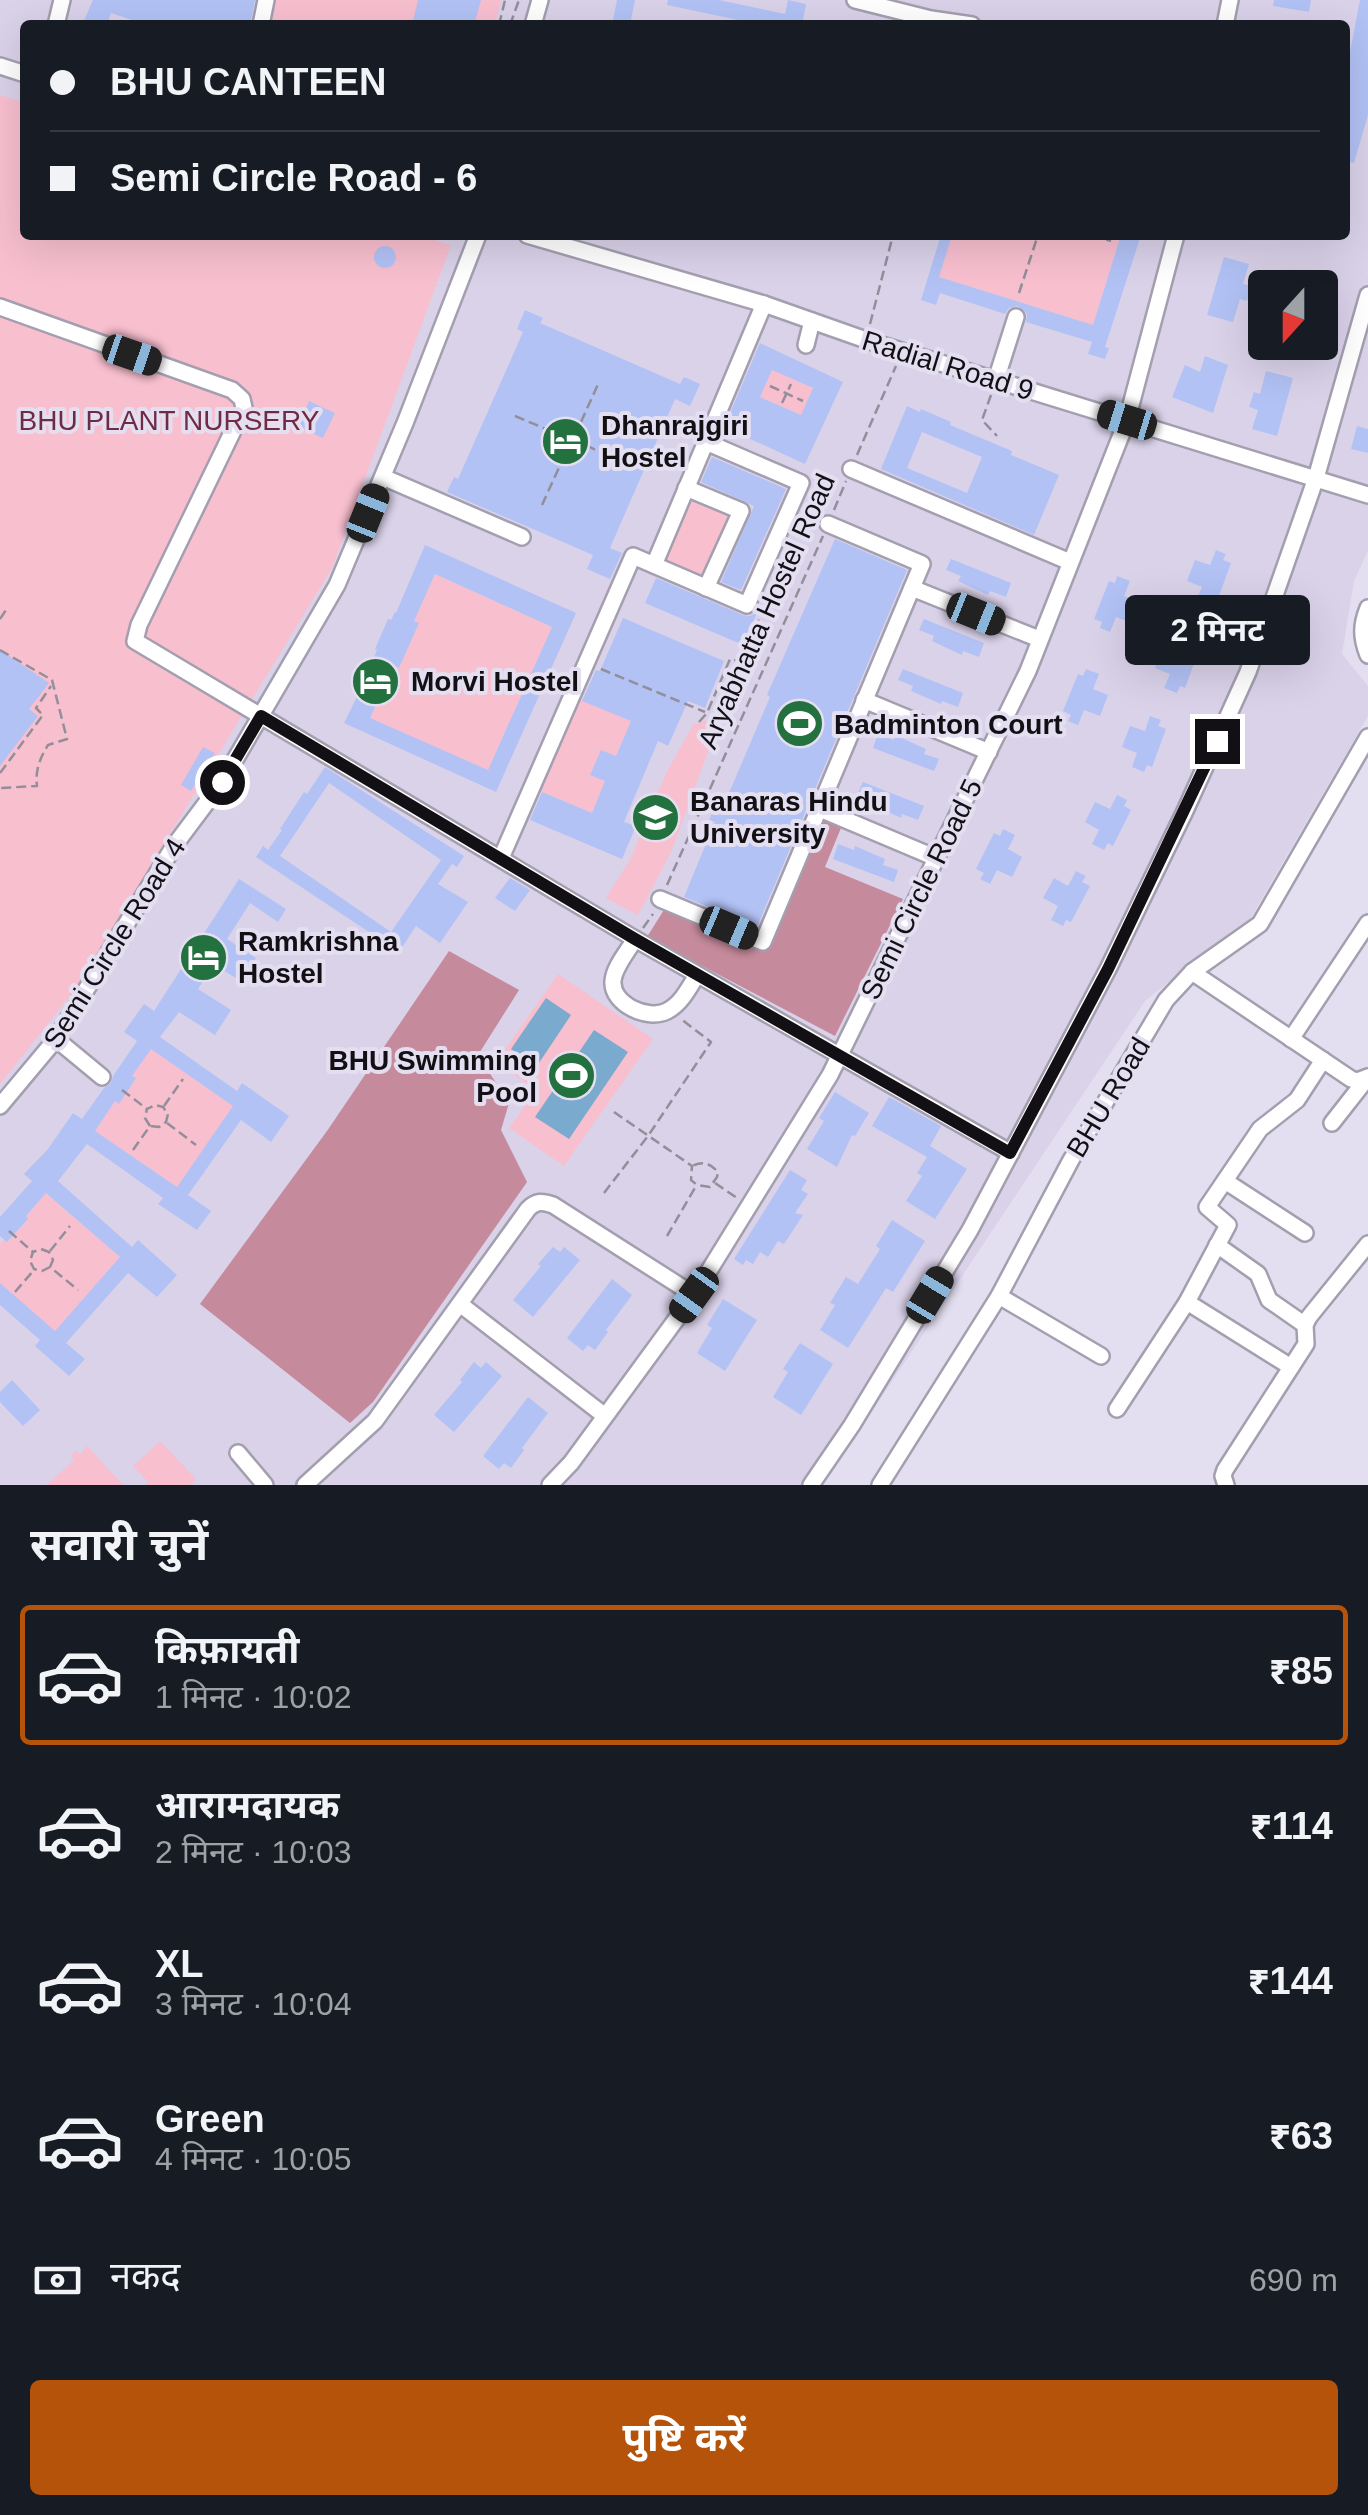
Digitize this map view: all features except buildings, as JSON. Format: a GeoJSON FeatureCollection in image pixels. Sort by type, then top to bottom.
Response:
{"type":"FeatureCollection","features":[{"type":"Feature","properties":{"kind":"street"},"geometry":{"type":"LineString","coordinates":[[855,0],[937,20]]}},
{"type":"Feature","properties":{"kind":"street"},"geometry":{"type":"LineString","coordinates":[[430,359],[467,240]]}},
{"type":"Feature","properties":{"kind":"street","name":"Semi Circle Road 4"},"geometry":{"type":"LineString","coordinates":[[0,1106],[56,1040],[174,846],[222,782],[337,586],[476,240]]}},
{"type":"Feature","properties":{"kind":"street","name":"Radial Road 9"},"geometry":{"type":"LineString","coordinates":[[544,240],[764,304],[866,340],[1368,495]]}},
{"type":"Feature","properties":{"kind":"street","name":"Semi Circle Road 5"},"geometry":{"type":"LineString","coordinates":[[550,1485],[694,1295],[830,1075],[1028,670],[1127,420],[1175,240]]}},
{"type":"Feature","properties":{"kind":"street"},"geometry":{"type":"LineString","coordinates":[[812,1485],[970,1230],[1185,811],[1240,689],[1316,478],[1368,295]]}},
{"type":"Feature","properties":{"kind":"street"},"geometry":{"type":"LineString","coordinates":[[654,565],[764,304]]}},
{"type":"Feature","properties":{"kind":"street"},"geometry":{"type":"LineString","coordinates":[[0,308],[232,390],[242,400],[244,408],[138,625],[135,641],[635,939],[1010,1153]]}},
{"type":"Feature","properties":{"kind":"street"},"geometry":{"type":"LineString","coordinates":[[996,380],[1016,317]]}},
{"type":"Feature","properties":{"kind":"street"},"geometry":{"type":"LineString","coordinates":[[806,346],[812,321]]}},
{"type":"Feature","properties":{"kind":"street"},"geometry":{"type":"LineString","coordinates":[[500,858],[633,556],[748,605],[801,482],[706,442]]}},
{"type":"Feature","properties":{"kind":"street"},"geometry":{"type":"LineString","coordinates":[[851,469],[1070,562]]}},
{"type":"Feature","properties":{"kind":"street"},"geometry":{"type":"LineString","coordinates":[[382,477],[522,537]]}},
{"type":"Feature","properties":{"kind":"street"},"geometry":{"type":"LineString","coordinates":[[686,488],[740,511],[706,588]]}},
{"type":"Feature","properties":{"kind":"street"},"geometry":{"type":"LineString","coordinates":[[660,899],[764,942],[922,564],[828,524]]}},
{"type":"Feature","properties":{"kind":"street"},"geometry":{"type":"LineString","coordinates":[[912,588],[1039,639]]}},
{"type":"Feature","properties":{"kind":"street"},"geometry":{"type":"LineString","coordinates":[[1368,608],[1362,623],[1368,655]]}},
{"type":"Feature","properties":{"kind":"street"},"geometry":{"type":"LineString","coordinates":[[864,700],[989,752]]}},
{"type":"Feature","properties":{"kind":"street","name":"BHU Road"},"geometry":{"type":"LineString","coordinates":[[880,1485],[999,1296],[1071,1160],[1166,1000],[1192,972],[1260,924],[1363,756],[1368,737]]}},
{"type":"Feature","properties":{"kind":"street"},"geometry":{"type":"LineString","coordinates":[[820,809],[936,858]]}},
{"type":"Feature","properties":{"kind":"street"},"geometry":{"type":"LineString","coordinates":[[1291,1038],[1368,923]]}},
{"type":"Feature","properties":{"kind":"street"},"geometry":{"type":"LineString","coordinates":[[635,939],[612,980],[616,996],[628,1006],[644,1013],[670,1010],[680,1002],[697,975]]}},
{"type":"Feature","properties":{"kind":"street"},"geometry":{"type":"LineString","coordinates":[[1192,972],[1350,1078],[1357,1081],[1368,1077]]}},
{"type":"Feature","properties":{"kind":"street"},"geometry":{"type":"LineString","coordinates":[[56,1040],[102,1077]]}},
{"type":"Feature","properties":{"kind":"street"},"geometry":{"type":"LineString","coordinates":[[1118,1409],[1187,1302],[1228,1225],[1207,1208],[1260,1129],[1297,1100],[1323,1060]]}},
{"type":"Feature","properties":{"kind":"street"},"geometry":{"type":"LineString","coordinates":[[1332,1123],[1368,1077]]}},
{"type":"Feature","properties":{"kind":"street"},"geometry":{"type":"LineString","coordinates":[[1225,1181],[1305,1233]]}},
{"type":"Feature","properties":{"kind":"street"},"geometry":{"type":"LineString","coordinates":[[305,1485],[376,1421],[535,1203],[553,1204],[694,1295]]}},
{"type":"Feature","properties":{"kind":"street"},"geometry":{"type":"LineString","coordinates":[[1226,1485],[1225,1470],[1306,1344],[1309,1317],[1368,1244]]}},
{"type":"Feature","properties":{"kind":"street"},"geometry":{"type":"LineString","coordinates":[[1217,1245],[1258,1274],[1269,1300],[1306,1325]]}},
{"type":"Feature","properties":{"kind":"street"},"geometry":{"type":"LineString","coordinates":[[999,1296],[1100,1356]]}},
{"type":"Feature","properties":{"kind":"street"},"geometry":{"type":"LineString","coordinates":[[1187,1302],[1291,1367]]}},
{"type":"Feature","properties":{"kind":"street"},"geometry":{"type":"LineString","coordinates":[[460,1304],[605,1416]]}},
{"type":"Feature","properties":{"kind":"street"},"geometry":{"type":"LineString","coordinates":[[238,1453],[265,1485]]}},
{"type":"Feature","properties":{"kind":"path"},"geometry":{"type":"LineString","coordinates":[[866,340],[892,240]]}},
{"type":"Feature","properties":{"kind":"path"},"geometry":{"type":"LineString","coordinates":[[1019,293],[1036,240]]}},
{"type":"Feature","properties":{"kind":"path","name":"Aryabhatta Hostel Road"},"geometry":{"type":"LineString","coordinates":[[635,939],[660,899],[903,351]]}},
{"type":"Feature","properties":{"kind":"path"},"geometry":{"type":"LineString","coordinates":[[996,380],[982,420],[998,436]]}},
{"type":"Feature","properties":{"kind":"path"},"geometry":{"type":"LineString","coordinates":[[580,424],[599,382]]}},
{"type":"Feature","properties":{"kind":"path"},"geometry":{"type":"LineString","coordinates":[[782,403],[791,384]]}},
{"type":"Feature","properties":{"kind":"path"},"geometry":{"type":"LineString","coordinates":[[770,386],[803,401]]}},
{"type":"Feature","properties":{"kind":"path"},"geometry":{"type":"LineString","coordinates":[[514,416],[559,435]]}},
{"type":"Feature","properties":{"kind":"path"},"geometry":{"type":"LineString","coordinates":[[568,423],[580,424],[588,434],[585,444],[568,449],[559,435],[568,423]]}},
{"type":"Feature","properties":{"kind":"path"},"geometry":{"type":"LineString","coordinates":[[585,444],[617,461]]}},
{"type":"Feature","properties":{"kind":"path"},"geometry":{"type":"LineString","coordinates":[[542,505],[568,449]]}},
{"type":"Feature","properties":{"kind":"path"},"geometry":{"type":"LineString","coordinates":[[699,722],[707,713],[730,659],[744,662],[762,610],[748,605]]}},
{"type":"Feature","properties":{"kind":"path"},"geometry":{"type":"LineString","coordinates":[[0,619],[6,610]]}},
{"type":"Feature","properties":{"kind":"path"},"geometry":{"type":"LineString","coordinates":[[0,650],[52,680],[67,739],[48,745],[42,754],[35,775],[37,786],[0,788]]}},
{"type":"Feature","properties":{"kind":"path"},"geometry":{"type":"LineString","coordinates":[[586,663],[707,713]]}},
{"type":"Feature","properties":{"kind":"path"},"geometry":{"type":"LineString","coordinates":[[0,772],[43,715],[36,708],[53,683]]}},
{"type":"Feature","properties":{"kind":"path"},"geometry":{"type":"LineString","coordinates":[[604,1193],[711,1042],[670,1010]]}},
{"type":"Feature","properties":{"kind":"path"},"geometry":{"type":"LineString","coordinates":[[163,1107],[183,1079]]}},
{"type":"Feature","properties":{"kind":"path"},"geometry":{"type":"LineString","coordinates":[[122,1090],[148,1109]]}},
{"type":"Feature","properties":{"kind":"path"},"geometry":{"type":"LineString","coordinates":[[155,1105],[163,1107],[168,1114],[166,1122],[159,1127],[150,1126],[145,1118],[148,1109],[155,1105]]}},
{"type":"Feature","properties":{"kind":"path"},"geometry":{"type":"LineString","coordinates":[[614,1112],[692,1166]]}},
{"type":"Feature","properties":{"kind":"path"},"geometry":{"type":"LineString","coordinates":[[166,1122],[196,1145]]}},
{"type":"Feature","properties":{"kind":"path"},"geometry":{"type":"LineString","coordinates":[[133,1150],[150,1126]]}},
{"type":"Feature","properties":{"kind":"path"},"geometry":{"type":"LineString","coordinates":[[702,1163],[714,1167],[718,1172],[710,1187],[692,1180],[692,1166],[702,1163]]}},
{"type":"Feature","properties":{"kind":"path"},"geometry":{"type":"LineString","coordinates":[[714,1182],[749,1206]]}},
{"type":"Feature","properties":{"kind":"path"},"geometry":{"type":"LineString","coordinates":[[667,1236],[697,1184]]}},
{"type":"Feature","properties":{"kind":"path"},"geometry":{"type":"LineString","coordinates":[[50,1252],[70,1226]]}},
{"type":"Feature","properties":{"kind":"path"},"geometry":{"type":"LineString","coordinates":[[10,1231],[33,1252]]}},
{"type":"Feature","properties":{"kind":"path"},"geometry":{"type":"LineString","coordinates":[[33,1252],[50,1252]]}},
{"type":"Feature","properties":{"kind":"path"},"geometry":{"type":"LineString","coordinates":[[33,1252],[30,1261],[42,1271],[53,1260],[50,1252]]}},
{"type":"Feature","properties":{"kind":"path"},"geometry":{"type":"LineString","coordinates":[[50,1267],[78,1290]]}},
{"type":"Feature","properties":{"kind":"path"},"geometry":{"type":"LineString","coordinates":[[16,1292],[34,1268]]}},
{"type":"Feature","properties":{"kind":"shaded area","name":"Banaras Hindu University"},"geometry":{"type":"Polygon","coordinates":[[[0,0],[1368,0],[1368,551],[1354,581],[1342,654],[1368,686],[1368,716],[1250,919],[1145,1001],[823,1485],[0,1485],[0,0]]]}},
{"type":"Feature","properties":{"kind":"shaded area"},"geometry":{"type":"Polygon","coordinates":[[[823,816],[843,823],[825,867],[903,899],[835,1036],[647,937],[667,905],[767,949],[823,816]]]}},
{"type":"Feature","properties":{"kind":"shaded area"},"geometry":{"type":"Polygon","coordinates":[[[449,951],[519,990],[478,1055],[509,1103],[501,1130],[527,1182],[373,1402],[350,1423],[200,1304],[327,1131],[449,951]]]}},
{"type":"Feature","properties":{"kind":"green space"},"geometry":{"type":"Polygon","coordinates":[[[268,0],[501,0],[496,20],[265,20],[268,0]]]}},
{"type":"Feature","properties":{"kind":"green space","name":"BHU PLANT NURSERY"},"geometry":{"type":"Polygon","coordinates":[[[0,95],[20,101],[20,240],[435,240],[451,245],[332,568],[76,988],[0,1084],[0,95]]]}},
{"type":"Feature","properties":{"kind":"green space"},"geometry":{"type":"Polygon","coordinates":[[[950,240],[1119,240],[1093,325],[939,277],[950,240]]]}},
{"type":"Feature","properties":{"kind":"green space"},"geometry":{"type":"Polygon","coordinates":[[[772,370],[813,388],[808,399],[814,402],[811,408],[805,406],[801,415],[760,397],[764,387],[761,378],[767,381],[772,370]]]}},
{"type":"Feature","properties":{"kind":"green space"},"geometry":{"type":"Polygon","coordinates":[[[699,483],[748,504],[709,597],[660,576],[699,483]]]}},
{"type":"Feature","properties":{"kind":"green space","name":"Morvi Hostel"},"geometry":{"type":"Polygon","coordinates":[[[435,574],[552,627],[488,770],[370,718],[394,665],[399,667],[435,574]]]}},
{"type":"Feature","properties":{"kind":"green space"},"geometry":{"type":"Polygon","coordinates":[[[575,697],[631,721],[616,756],[601,750],[590,774],[605,781],[592,813],[535,789],[575,697]]]}},
{"type":"Feature","properties":{"kind":"green space"},"geometry":{"type":"Polygon","coordinates":[[[706,720],[713,738],[672,850],[638,915],[606,898],[630,860],[666,773],[693,725],[706,720]]]}},
{"type":"Feature","properties":{"kind":"green space","name":"BHU Swimming Pool"},"geometry":{"type":"Polygon","coordinates":[[[558,974],[653,1039],[564,1166],[509,1128],[536,1090],[496,1062],[558,974]]]}},
{"type":"Feature","properties":{"kind":"green space"},"geometry":{"type":"Polygon","coordinates":[[[151,1049],[233,1106],[177,1187],[95,1131],[136,1079],[132,1076],[151,1049]]]}},
{"type":"Feature","properties":{"kind":"green space"},"geometry":{"type":"Polygon","coordinates":[[[46,1193],[120,1257],[55,1331],[0,1283],[0,1244],[8,1242],[46,1193]]]}},
{"type":"Feature","properties":{"kind":"green space"},"geometry":{"type":"Polygon","coordinates":[[[160,1441],[196,1479],[190,1485],[146,1485],[148,1482],[133,1466],[160,1441]]]}},
{"type":"Feature","properties":{"kind":"green space"},"geometry":{"type":"Polygon","coordinates":[[[87,1446],[123,1485],[47,1485],[74,1460],[71,1455],[76,1451],[80,1454],[87,1446]]]}},
{"type":"Feature","properties":{"kind":"water"},"geometry":{"type":"Polygon","coordinates":[[[546,998],[571,1015],[537,1066],[511,1049],[546,998]]]}},
{"type":"Feature","properties":{"kind":"water"},"geometry":{"type":"Polygon","coordinates":[[[594,1030],[628,1052],[569,1139],[535,1117],[594,1030]]]}},
{"type":"Feature","properties":{"kind":"place","name":"Dhanrajgiri Hostel"},"geometry":{"type":"Point","coordinates":[566,441]}},
{"type":"Feature","properties":{"kind":"place","name":"Morvi Hostel"},"geometry":{"type":"Point","coordinates":[376,681]}},
{"type":"Feature","properties":{"kind":"place","name":"Badminton Court"},"geometry":{"type":"Point","coordinates":[799,724]}},
{"type":"Feature","properties":{"kind":"place","name":"Banaras Hindu University"},"geometry":{"type":"Point","coordinates":[655,817]}},
{"type":"Feature","properties":{"kind":"place","name":"Ramkrishna Hostel"},"geometry":{"type":"Point","coordinates":[203,957]}},
{"type":"Feature","properties":{"kind":"place","name":"BHU Swimming Pool"},"geometry":{"type":"Point","coordinates":[572,1076]}},
{"type":"Feature","properties":{"kind":"route"},"geometry":{"type":"LineString","coordinates":[[222,782],[261,716],[635,939],[1010,1153],[1108,969],[1217,741]]}}]}
